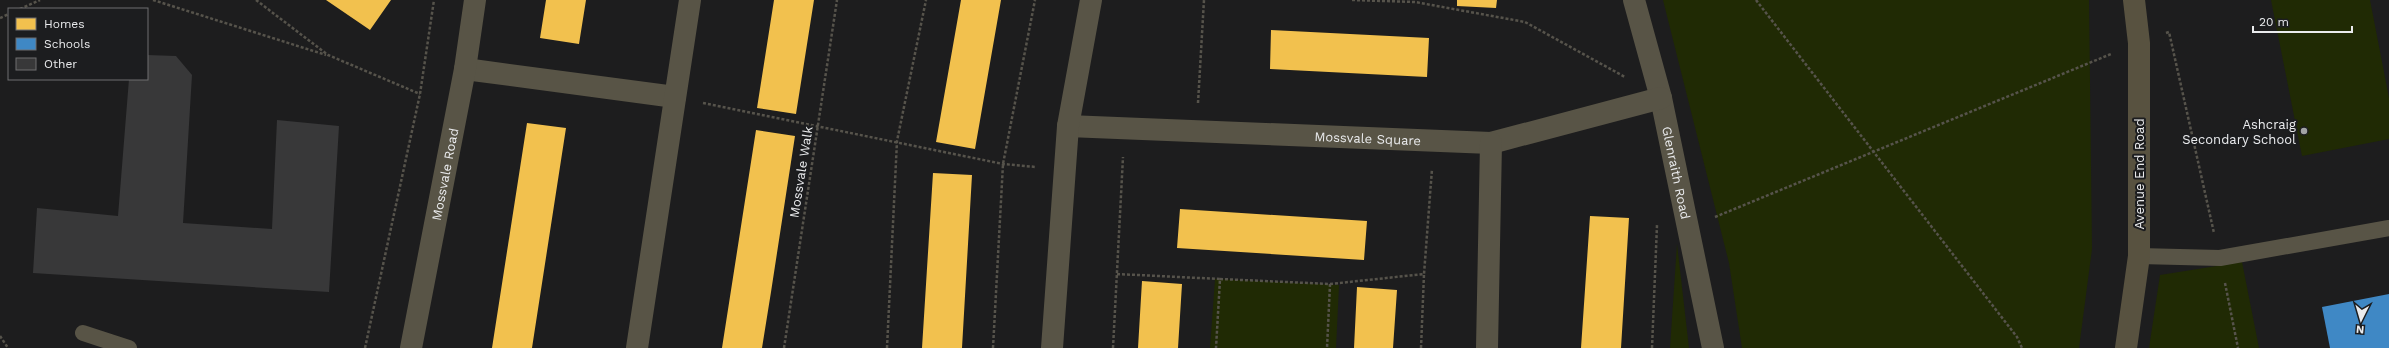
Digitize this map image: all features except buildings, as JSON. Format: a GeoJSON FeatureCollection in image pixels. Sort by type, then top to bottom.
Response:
{"type":"FeatureCollection","features":[{"type":"Feature","properties":{"kind":"street","name":"Mossvale Road"},"geometry":{"type":"LineString","coordinates":[[411,348],[465,69],[475,0]]}},
{"type":"Feature","properties":{"kind":"street"},"geometry":{"type":"LineString","coordinates":[[637,348],[690,0]]}},
{"type":"Feature","properties":{"kind":"street"},"geometry":{"type":"LineString","coordinates":[[1052,348],[1068,126],[1091,0]]}},
{"type":"Feature","properties":{"kind":"street","name":"Glenraith Road"},"geometry":{"type":"LineString","coordinates":[[1634,0],[1661,98],[1713,348]]}},
{"type":"Feature","properties":{"kind":"street","name":"Avenue End Road"},"geometry":{"type":"LineString","coordinates":[[2126,348],[2139,256],[2139,43],[2134,0]]}},
{"type":"Feature","properties":{"kind":"street"},"geometry":{"type":"LineString","coordinates":[[465,69],[675,97]]}},
{"type":"Feature","properties":{"kind":"street","name":"Mossvale Square"},"geometry":{"type":"LineString","coordinates":[[1068,126],[1491,143],[1661,98]]}},
{"type":"Feature","properties":{"kind":"street"},"geometry":{"type":"LineString","coordinates":[[1487,348],[1491,143]]}},
{"type":"Feature","properties":{"kind":"lane"},"geometry":{"type":"LineString","coordinates":[[2139,256],[2220,258],[2389,228]]}},
{"type":"Feature","properties":{"kind":"lane"},"geometry":{"type":"LineString","coordinates":[[84,333],[129,348]]}},
{"type":"Feature","properties":{"kind":"path"},"geometry":{"type":"LineString","coordinates":[[22,8],[40,0]]}},
{"type":"Feature","properties":{"kind":"path"},"geometry":{"type":"LineString","coordinates":[[153,0],[328,55],[420,94]]}},
{"type":"Feature","properties":{"kind":"path"},"geometry":{"type":"LineString","coordinates":[[256,0],[328,55]]}},
{"type":"Feature","properties":{"kind":"path"},"geometry":{"type":"LineString","coordinates":[[365,348],[420,94],[434,0]]}},
{"type":"Feature","properties":{"kind":"path","name":"Mossvale Walk"},"geometry":{"type":"LineString","coordinates":[[784,348],[838,0]]}},
{"type":"Feature","properties":{"kind":"path"},"geometry":{"type":"LineString","coordinates":[[887,348],[897,141],[926,0]]}},
{"type":"Feature","properties":{"kind":"path"},"geometry":{"type":"LineString","coordinates":[[993,348],[1003,164],[1035,0]]}},
{"type":"Feature","properties":{"kind":"path"},"geometry":{"type":"LineString","coordinates":[[1197,131],[1204,0]]}},
{"type":"Feature","properties":{"kind":"path"},"geometry":{"type":"LineString","coordinates":[[1352,0],[1415,1]]}},
{"type":"Feature","properties":{"kind":"path"},"geometry":{"type":"LineString","coordinates":[[1756,0],[2017,337],[2022,348]]}},
{"type":"Feature","properties":{"kind":"path"},"geometry":{"type":"LineString","coordinates":[[1688,228],[2169,32],[2220,258],[2238,348]]}},
{"type":"Feature","properties":{"kind":"path"},"geometry":{"type":"LineString","coordinates":[[675,97],[818,128],[897,141],[1003,164],[1064,169]]}},
{"type":"Feature","properties":{"kind":"path"},"geometry":{"type":"LineString","coordinates":[[1113,348],[1125,128]]}},
{"type":"Feature","properties":{"kind":"path"},"geometry":{"type":"LineString","coordinates":[[1421,348],[1424,274],[1434,140]]}},
{"type":"Feature","properties":{"kind":"path"},"geometry":{"type":"LineString","coordinates":[[1117,274],[1330,284],[1424,274]]}},
{"type":"Feature","properties":{"kind":"path"},"geometry":{"type":"LineString","coordinates":[[1216,348],[1220,279]]}},
{"type":"Feature","properties":{"kind":"path"},"geometry":{"type":"LineString","coordinates":[[1327,348],[1330,284]]}},
{"type":"Feature","properties":{"kind":"path"},"geometry":{"type":"LineString","coordinates":[[0,336],[8,348]]}},
{"type":"Feature","properties":{"kind":"green space"},"geometry":{"type":"Polygon","coordinates":[[[1663,0],[2089,0],[2092,249],[2079,348],[1742,348],[1729,263],[1663,0]]]}},
{"type":"Feature","properties":{"kind":"green space"},"geometry":{"type":"Polygon","coordinates":[[[2271,0],[2370,0],[2389,98],[2389,139],[2302,156],[2271,0]]]}},
{"type":"Feature","properties":{"kind":"green space"},"geometry":{"type":"Polygon","coordinates":[[[1677,244],[1689,348],[1670,348],[1677,244]]]}},
{"type":"Feature","properties":{"kind":"green space"},"geometry":{"type":"Polygon","coordinates":[[[2242,262],[2259,348],[2149,348],[2160,275],[2242,262]]]}},
{"type":"Feature","properties":{"kind":"green space"},"geometry":{"type":"Polygon","coordinates":[[[1215,279],[1339,285],[1336,348],[1210,348],[1215,279]]]}},
{"type":"Feature","properties":{"kind":"place","name":"Ashcraig Secondary School"},"geometry":{"type":"Point","coordinates":[2304,131]}}]}
